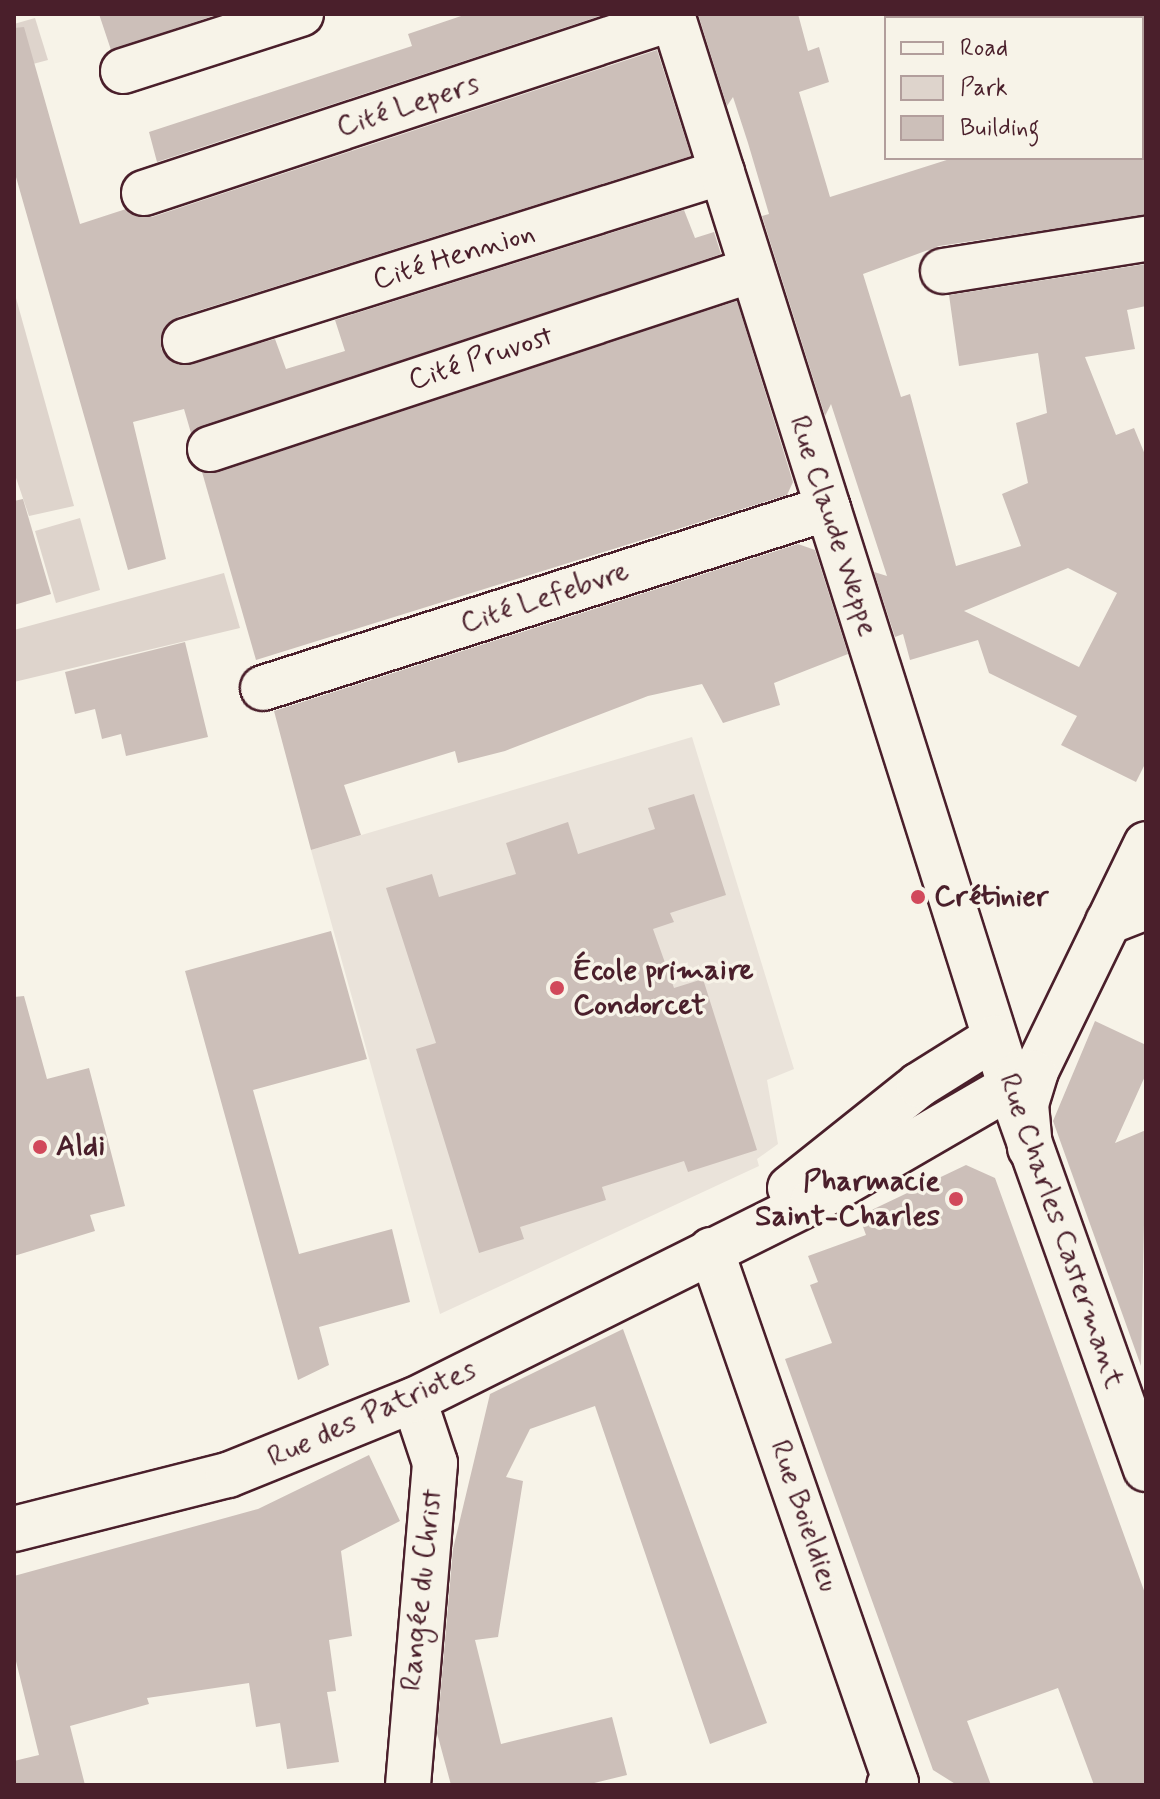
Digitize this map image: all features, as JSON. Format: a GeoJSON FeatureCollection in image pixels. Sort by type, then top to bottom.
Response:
{"type":"FeatureCollection","features":[{"type":"Feature","properties":{"kind":"street"},"geometry":{"type":"LineString","coordinates":[[123,71],[301,14]]}},
{"type":"Feature","properties":{"kind":"street","name":"Rue Claude Weppe"},"geometry":{"type":"LineString","coordinates":[[672,16],[994,1038]]}},
{"type":"Feature","properties":{"kind":"street","name":"Cité Lepers"},"geometry":{"type":"LineString","coordinates":[[144,193],[672,16]]}},
{"type":"Feature","properties":{"kind":"street","name":"Cité Hennion"},"geometry":{"type":"LineString","coordinates":[[185,341],[722,172]]}},
{"type":"Feature","properties":{"kind":"street"},"geometry":{"type":"LineString","coordinates":[[943,271],[1146,239]]}},
{"type":"Feature","properties":{"kind":"street","name":"Cité Pruvost"},"geometry":{"type":"LineString","coordinates":[[210,449],[752,270]]}},
{"type":"Feature","properties":{"kind":"street","name":"Cité Lefebvre"},"geometry":{"type":"LineString","coordinates":[[263,688],[828,508]]}},
{"type":"Feature","properties":{"kind":"street","name":"Rue Charles Castermant"},"geometry":{"type":"LineString","coordinates":[[1023,1080],[1127,914],[1146,844]]}},
{"type":"Feature","properties":{"kind":"street"},"geometry":{"type":"LineString","coordinates":[[968,955],[996,1007],[1018,1022],[1043,1021],[1070,1002]]}},
{"type":"Feature","properties":{"kind":"street","name":"Rue Charles Castermant"},"geometry":{"type":"LineString","coordinates":[[994,1038],[1023,1080],[1030,1148],[1146,1469]]}},
{"type":"Feature","properties":{"kind":"street","name":"Rue des Patriotes"},"geometry":{"type":"LineString","coordinates":[[711,1250],[919,1085],[994,1038]]}},
{"type":"Feature","properties":{"kind":"street","name":"Rue des Patriotes"},"geometry":{"type":"LineString","coordinates":[[14,1529],[228,1475],[414,1400],[711,1250],[1023,1080]]}},
{"type":"Feature","properties":{"kind":"street","name":"Rue Boieldieu"},"geometry":{"type":"LineString","coordinates":[[711,1250],[892,1784]]}},
{"type":"Feature","properties":{"kind":"street","name":"Rangée du Christ"},"geometry":{"type":"LineString","coordinates":[[408,1785],[435,1463],[414,1400]]}},
{"type":"Feature","properties":{"kind":"shaded area","name":"École primaire Condorcet"},"geometry":{"type":"Polygon","coordinates":[[[692,737],[794,1069],[767,1080],[778,1144],[757,1159],[759,1166],[440,1314],[311,850],[692,737]]]}},
{"type":"Feature","properties":{"kind":"green space"},"geometry":{"type":"Polygon","coordinates":[[[35,18],[48,60],[14,69],[14,24],[35,18]]]}},
{"type":"Feature","properties":{"kind":"green space"},"geometry":{"type":"Polygon","coordinates":[[[14,291],[74,506],[29,516],[14,472],[14,291]]]}},
{"type":"Feature","properties":{"kind":"green space"},"geometry":{"type":"Polygon","coordinates":[[[80,518],[100,590],[56,603],[35,531],[80,518]]]}},
{"type":"Feature","properties":{"kind":"green space"},"geometry":{"type":"Polygon","coordinates":[[[224,573],[240,628],[14,682],[14,630],[224,573]]]}},
{"type":"Feature","properties":{"kind":"building"},"geometry":{"type":"Polygon","coordinates":[[[99,14],[219,14],[111,50],[99,14]]]}},
{"type":"Feature","properties":{"kind":"building"},"geometry":{"type":"Polygon","coordinates":[[[467,14],[606,14],[157,162],[149,132],[412,46],[408,34],[467,14]]]}},
{"type":"Feature","properties":{"kind":"building"},"geometry":{"type":"Polygon","coordinates":[[[698,14],[798,14],[808,51],[819,47],[829,82],[799,92],[830,197],[947,160],[1144,160],[1146,153],[1146,215],[939,246],[863,274],[901,397],[910,394],[956,566],[1021,546],[1002,494],[1028,483],[1016,423],[1047,413],[1038,353],[959,366],[949,295],[1146,264],[1146,306],[1127,310],[1135,349],[1085,357],[1116,435],[1134,428],[1146,457],[1146,762],[1136,782],[1061,745],[1077,716],[989,673],[978,640],[910,660],[903,634],[895,637],[874,572],[887,576],[831,404],[825,416],[762,216],[769,214],[733,97],[727,106],[698,14]],[[1068,568],[964,611],[1079,667],[1117,593],[1068,568]]]}},
{"type":"Feature","properties":{"kind":"building"},"geometry":{"type":"Polygon","coordinates":[[[24,27],[80,224],[126,209],[152,217],[657,50],[691,156],[178,317],[161,336],[161,349],[179,365],[275,339],[286,369],[345,351],[335,320],[684,210],[695,238],[714,232],[721,254],[191,433],[184,409],[133,422],[166,559],[128,570],[14,170],[14,28],[24,27]]]}},
{"type":"Feature","properties":{"kind":"building"},"geometry":{"type":"Polygon","coordinates":[[[737,301],[793,482],[787,495],[256,660],[202,472],[737,301]]]}},
{"type":"Feature","properties":{"kind":"building"},"geometry":{"type":"Polygon","coordinates":[[[23,499],[51,594],[14,605],[14,501],[23,499]]]}},
{"type":"Feature","properties":{"kind":"building"},"geometry":{"type":"Polygon","coordinates":[[[798,544],[815,550],[848,654],[774,683],[780,705],[723,723],[702,684],[648,696],[505,751],[458,763],[455,751],[344,785],[361,835],[311,850],[274,711],[798,544]]]}},
{"type":"Feature","properties":{"kind":"building"},"geometry":{"type":"Polygon","coordinates":[[[185,642],[208,737],[126,756],[121,734],[102,739],[95,709],[75,714],[65,672],[185,642]]]}},
{"type":"Feature","properties":{"kind":"building"},"geometry":{"type":"Polygon","coordinates":[[[694,794],[726,895],[670,913],[674,922],[653,929],[674,988],[703,979],[757,1150],[688,1172],[684,1161],[602,1187],[606,1200],[520,1227],[524,1239],[479,1253],[416,1049],[436,1043],[386,888],[432,874],[439,897],[516,874],[506,843],[568,822],[578,854],[655,829],[648,808],[694,794]]]}},
{"type":"Feature","properties":{"kind":"building"},"geometry":{"type":"Polygon","coordinates":[[[331,931],[367,1059],[253,1090],[299,1254],[392,1229],[410,1302],[319,1327],[329,1365],[298,1380],[185,971],[331,931]]]}},
{"type":"Feature","properties":{"kind":"building","name":"Aldi"},"geometry":{"type":"Polygon","coordinates":[[[24,996],[47,1079],[89,1068],[125,1206],[90,1215],[95,1231],[14,1256],[14,997],[24,996]]]}},
{"type":"Feature","properties":{"kind":"building"},"geometry":{"type":"Polygon","coordinates":[[[1095,1021],[1146,1045],[1146,1074],[1115,1143],[1146,1130],[1141,1366],[1053,1121],[1095,1021]]]}},
{"type":"Feature","properties":{"kind":"building"},"geometry":{"type":"Polygon","coordinates":[[[966,1165],[995,1178],[1146,1596],[1146,1785],[1094,1785],[1058,1688],[967,1721],[991,1785],[957,1785],[933,1770],[785,1359],[832,1343],[810,1285],[818,1282],[808,1256],[866,1235],[859,1216],[966,1165]]]}},
{"type":"Feature","properties":{"kind":"building"},"geometry":{"type":"Polygon","coordinates":[[[623,1329],[767,1723],[710,1744],[595,1406],[530,1429],[506,1477],[523,1481],[498,1637],[475,1640],[501,1744],[612,1717],[627,1775],[586,1785],[451,1785],[437,1733],[453,1549],[490,1394],[623,1329]]]}},
{"type":"Feature","properties":{"kind":"building"},"geometry":{"type":"Polygon","coordinates":[[[369,1455],[400,1521],[341,1551],[352,1636],[329,1640],[336,1691],[327,1692],[339,1762],[287,1769],[280,1723],[256,1727],[249,1683],[147,1698],[149,1704],[70,1726],[85,1785],[14,1785],[14,1761],[39,1755],[14,1653],[14,1576],[258,1509],[369,1455]]]}},
{"type":"Feature","properties":{"kind":"place","name":"Crétinier"},"geometry":{"type":"Point","coordinates":[918,897]}},
{"type":"Feature","properties":{"kind":"place","name":"École primaire Condorcet"},"geometry":{"type":"Point","coordinates":[557,988]}},
{"type":"Feature","properties":{"kind":"place","name":"Aldi"},"geometry":{"type":"Point","coordinates":[40,1147]}},
{"type":"Feature","properties":{"kind":"place","name":"Pharmacie Saint-Charles"},"geometry":{"type":"Point","coordinates":[956,1199]}}]}
